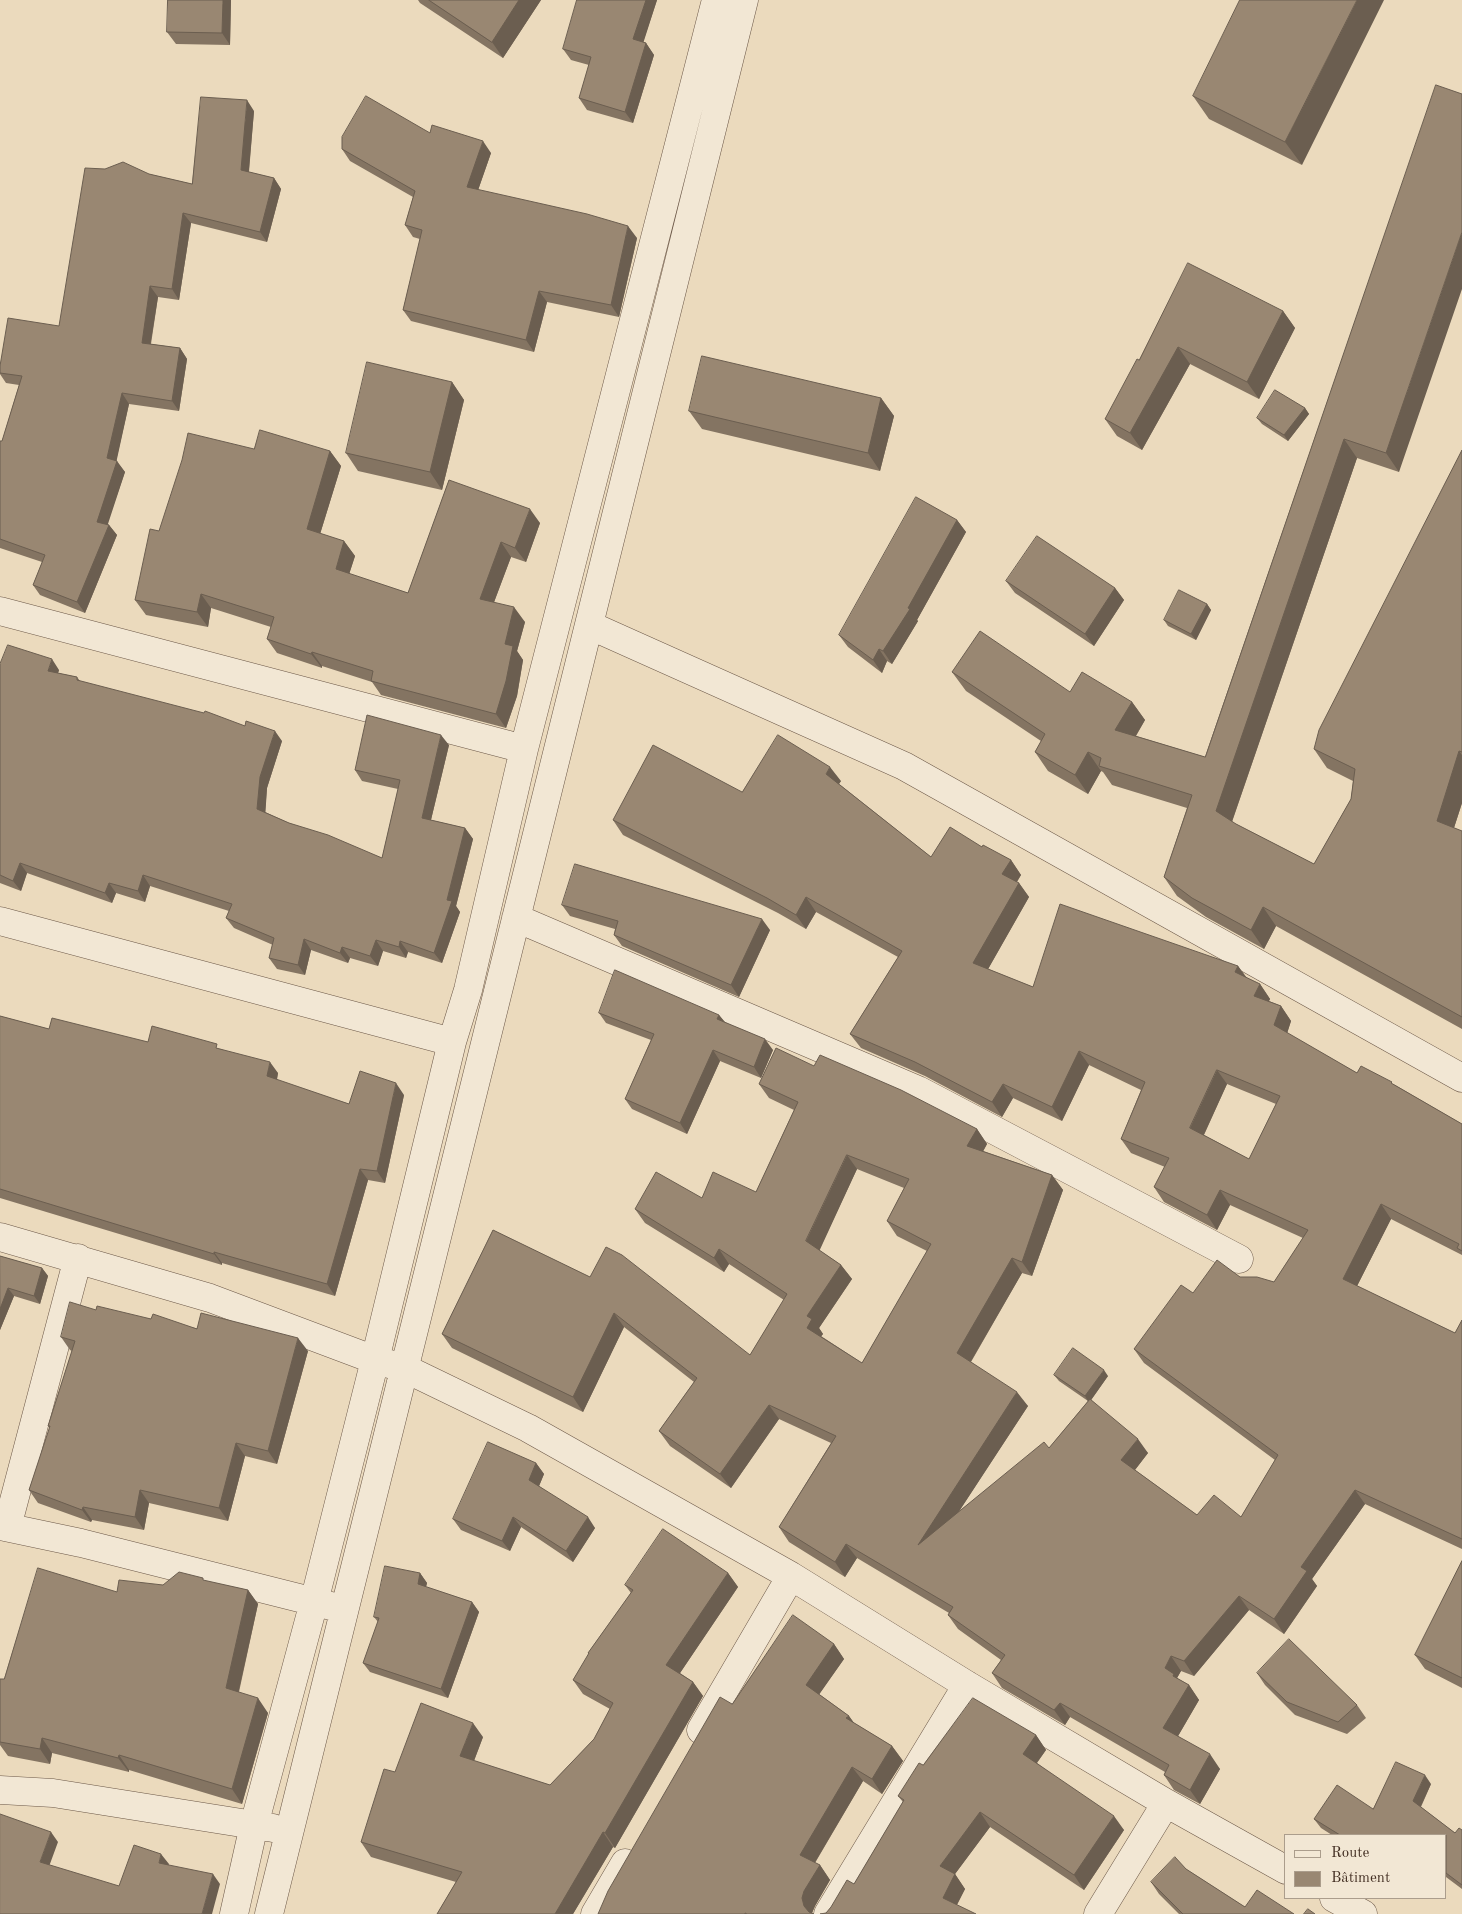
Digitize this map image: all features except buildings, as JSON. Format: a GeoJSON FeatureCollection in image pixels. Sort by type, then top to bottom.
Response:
{"type":"FeatureCollection","features":[{"type":"Feature","properties":{"kind":"street"},"geometry":{"type":"LineString","coordinates":[[234,1914],[254,1824],[314,1602],[375,1360],[452,1042],[468,990],[524,749],[716,0]]}},
{"type":"Feature","properties":{"kind":"street"},"geometry":{"type":"LineString","coordinates":[[268,1914],[744,0]]}},
{"type":"Feature","properties":{"kind":"street"},"geometry":{"type":"LineString","coordinates":[[0,611],[524,749]]}},
{"type":"Feature","properties":{"kind":"street"},"geometry":{"type":"LineString","coordinates":[[589,625],[904,766],[1462,1078]]}},
{"type":"Feature","properties":{"kind":"street"},"geometry":{"type":"LineString","coordinates":[[516,918],[918,1090],[1239,1259]]}},
{"type":"Feature","properties":{"kind":"street"},"geometry":{"type":"LineString","coordinates":[[0,920],[452,1042]]}},
{"type":"Feature","properties":{"kind":"street"},"geometry":{"type":"LineString","coordinates":[[468,990],[496,998]]}},
{"type":"Feature","properties":{"kind":"street"},"geometry":{"type":"LineString","coordinates":[[0,1236],[210,1298],[375,1360],[404,1368],[528,1428],[791,1576],[1166,1803],[1284,1869]]}},
{"type":"Feature","properties":{"kind":"street"},"geometry":{"type":"LineString","coordinates":[[78,1258],[4,1526],[90,1545],[345,1609]]}},
{"type":"Feature","properties":{"kind":"street"},"geometry":{"type":"LineString","coordinates":[[688,1753],[791,1576]]}},
{"type":"Feature","properties":{"kind":"street"},"geometry":{"type":"LineString","coordinates":[[828,1914],[967,1684]]}},
{"type":"Feature","properties":{"kind":"street"},"geometry":{"type":"LineString","coordinates":[[0,1790],[53,1793],[289,1830]]}},
{"type":"Feature","properties":{"kind":"street"},"geometry":{"type":"LineString","coordinates":[[1098,1914],[1166,1803]]}},
{"type":"Feature","properties":{"kind":"street"},"geometry":{"type":"LineString","coordinates":[[595,1914],[639,1838]]}},
{"type":"Feature","properties":{"kind":"street"},"geometry":{"type":"LineString","coordinates":[[1336,1899],[1363,1914]]}}]}
